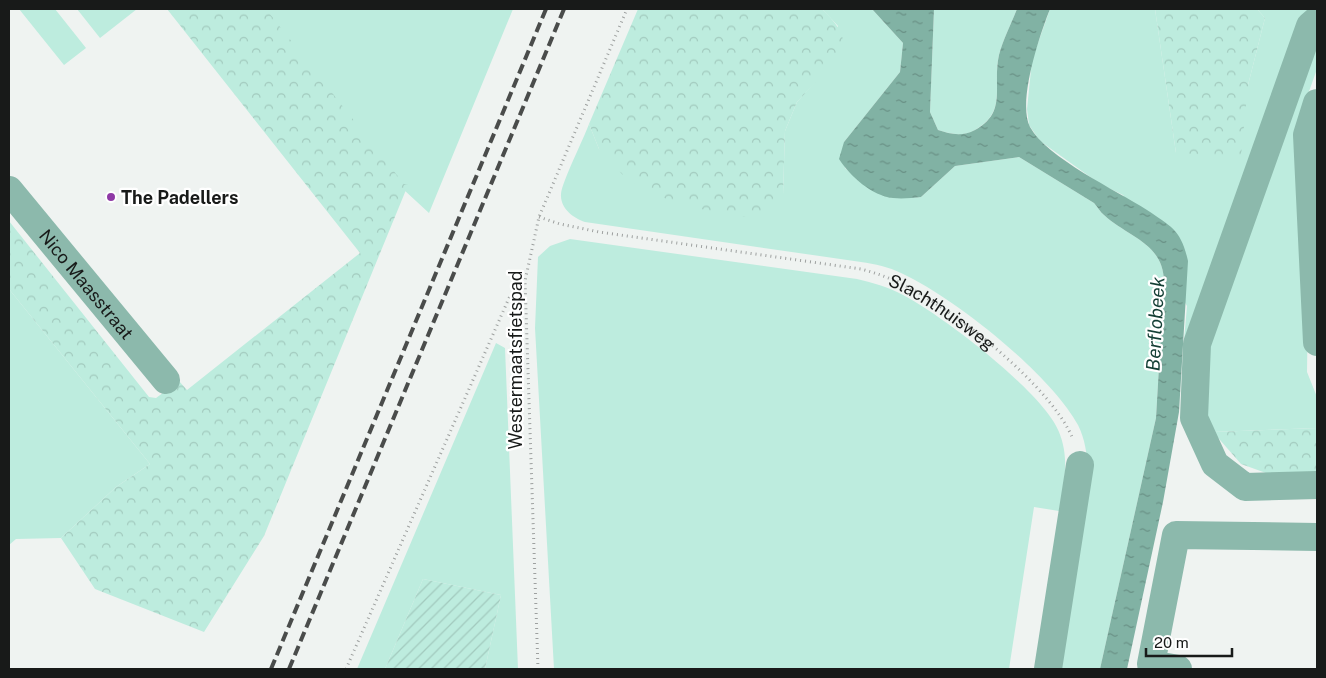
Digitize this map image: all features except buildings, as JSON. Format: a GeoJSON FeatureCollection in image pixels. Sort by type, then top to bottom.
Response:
{"type":"FeatureCollection","features":[{"type":"Feature","properties":{"kind":"street"},"geometry":{"type":"LineString","coordinates":[[1317,20],[1310,26],[1197,344],[1194,418],[1215,464],[1245,487],[1317,485]]}},
{"type":"Feature","properties":{"kind":"street"},"geometry":{"type":"LineString","coordinates":[[1317,103],[1307,135],[1317,342]]}},
{"type":"Feature","properties":{"kind":"street","name":"Nico Maasstraat"},"geometry":{"type":"LineString","coordinates":[[9,190],[166,380]]}},
{"type":"Feature","properties":{"kind":"street"},"geometry":{"type":"LineString","coordinates":[[1048,669],[1080,465]]}},
{"type":"Feature","properties":{"kind":"street"},"geometry":{"type":"LineString","coordinates":[[1178,669],[1151,664],[1176,535],[1317,537]]}},
{"type":"Feature","properties":{"kind":"path","name":"Westermaatsfietspad"},"geometry":{"type":"LineString","coordinates":[[538,669],[525,281],[539,217],[626,9]]}},
{"type":"Feature","properties":{"kind":"path","name":"Slachthuisweg"},"geometry":{"type":"LineString","coordinates":[[539,217],[560,224],[599,232],[862,269],[904,285],[926,297],[975,333],[1036,384],[1068,426],[1080,465]]}},
{"type":"Feature","properties":{"kind":"path"},"geometry":{"type":"LineString","coordinates":[[346,669],[509,298],[525,281]]}},
{"type":"Feature","properties":{"kind":"green space"},"geometry":{"type":"Polygon","coordinates":[[[19,9],[55,9],[86,48],[64,65],[19,9]]]}},
{"type":"Feature","properties":{"kind":"green space"},"geometry":{"type":"Polygon","coordinates":[[[77,9],[137,9],[100,38],[77,9]]]}},
{"type":"Feature","properties":{"kind":"green space"},"geometry":{"type":"Polygon","coordinates":[[[167,9],[266,9],[404,184],[408,185],[264,536],[204,632],[95,589],[61,538],[116,487],[150,464],[9,289],[9,221],[149,397],[156,398],[179,381],[187,390],[360,253],[167,9]]]}},
{"type":"Feature","properties":{"kind":"green space"},"geometry":{"type":"Polygon","coordinates":[[[249,9],[513,9],[429,213],[391,178],[249,9]]]}},
{"type":"Feature","properties":{"kind":"green space"},"geometry":{"type":"Polygon","coordinates":[[[638,9],[822,9],[838,28],[843,39],[844,52],[797,102],[785,131],[783,194],[773,210],[744,217],[690,207],[644,191],[622,174],[599,149],[589,124],[638,9]]]}},
{"type":"Feature","properties":{"kind":"green space"},"geometry":{"type":"Polygon","coordinates":[[[822,9],[872,9],[903,43],[900,72],[844,142],[845,168],[864,184],[887,196],[921,197],[955,166],[1019,157],[1094,203],[1113,223],[1143,242],[1158,258],[1164,281],[1156,418],[1100,669],[1058,669],[1088,469],[1082,436],[1078,425],[1065,405],[1024,361],[999,339],[973,318],[923,284],[887,267],[585,222],[568,212],[563,204],[561,199],[562,188],[589,124],[599,149],[783,194],[785,131],[797,102],[815,82],[838,26],[822,9]]]}},
{"type":"Feature","properties":{"kind":"green space"},"geometry":{"type":"Polygon","coordinates":[[[934,9],[1017,9],[999,55],[997,97],[992,115],[985,123],[966,134],[952,134],[938,130],[930,112],[934,9]]]}},
{"type":"Feature","properties":{"kind":"green space"},"geometry":{"type":"Polygon","coordinates":[[[1050,9],[1155,9],[1176,153],[1248,85],[1265,18],[1257,9],[1309,9],[1301,18],[1184,340],[1187,306],[1123,195],[1100,184],[1040,141],[1029,125],[1027,109],[1032,60],[1050,9]]]}},
{"type":"Feature","properties":{"kind":"green space"},"geometry":{"type":"Polygon","coordinates":[[[1155,9],[1257,9],[1265,18],[1248,85],[1241,157],[1176,153],[1155,9]]]}},
{"type":"Feature","properties":{"kind":"green space"},"geometry":{"type":"Polygon","coordinates":[[[1317,33],[1317,69],[1302,111],[1308,300],[1307,372],[1317,397],[1317,428],[1213,432],[1208,422],[1205,351],[1317,33]]]}},
{"type":"Feature","properties":{"kind":"green space"},"geometry":{"type":"Polygon","coordinates":[[[570,239],[857,279],[881,286],[903,295],[942,319],[990,356],[1034,397],[1050,416],[1059,432],[1064,452],[1064,481],[1059,511],[1034,507],[1009,669],[554,669],[535,328],[538,257],[550,246],[570,239]]]}},
{"type":"Feature","properties":{"kind":"green space"},"geometry":{"type":"Polygon","coordinates":[[[9,289],[150,464],[116,487],[61,538],[16,539],[9,545],[9,289]]]}},
{"type":"Feature","properties":{"kind":"green space"},"geometry":{"type":"Polygon","coordinates":[[[496,343],[505,348],[518,669],[485,669],[501,595],[423,579],[385,669],[357,669],[496,343]]]}},
{"type":"Feature","properties":{"kind":"green space"},"geometry":{"type":"Polygon","coordinates":[[[1317,428],[1317,472],[1266,473],[1241,464],[1213,432],[1317,428]]]}},
{"type":"Feature","properties":{"kind":"green space"},"geometry":{"type":"Polygon","coordinates":[[[423,579],[501,595],[485,669],[385,669],[423,579]]]}},
{"type":"Feature","properties":{"kind":"water"},"geometry":{"type":"Polygon","coordinates":[[[872,9],[934,9],[930,112],[938,130],[952,134],[961,134],[975,130],[992,115],[997,97],[999,55],[1017,9],[1050,9],[1031,68],[1028,85],[1026,102],[1030,127],[1039,139],[1066,162],[1169,225],[1182,242],[1188,261],[1179,412],[1163,502],[1127,669],[1100,669],[1156,418],[1164,281],[1162,268],[1158,258],[1151,249],[1113,223],[1094,203],[1019,157],[955,166],[921,197],[893,198],[885,196],[870,189],[855,178],[839,159],[844,142],[900,72],[903,43],[872,9]]]}},
{"type":"Feature","properties":{"kind":"railway"},"geometry":{"type":"LineString","coordinates":[[271,669],[546,9]]}},
{"type":"Feature","properties":{"kind":"railway"},"geometry":{"type":"LineString","coordinates":[[289,669],[564,9]]}},
{"type":"Feature","properties":{"kind":"place","name":"The Padellers"},"geometry":{"type":"Point","coordinates":[111,197]}},
{"type":"Feature","properties":{"kind":"water label","name":"Berflobeek"},"geometry":{"type":"Point","coordinates":[1155,324]}}]}
